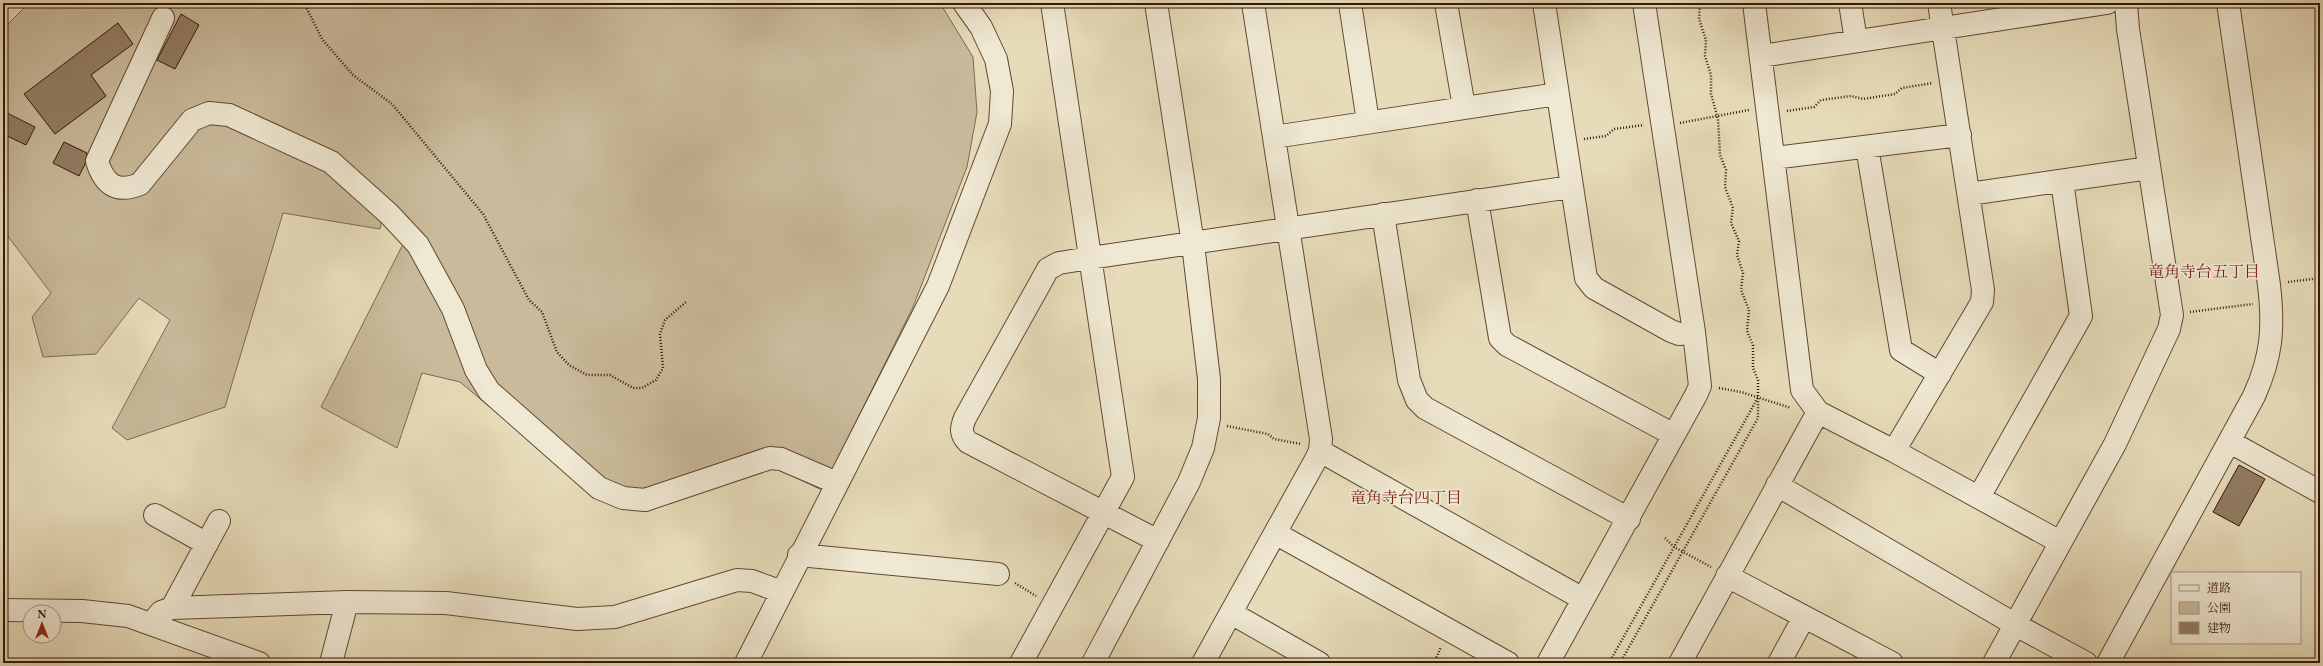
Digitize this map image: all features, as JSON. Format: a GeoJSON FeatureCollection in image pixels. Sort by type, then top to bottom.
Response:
{"type":"FeatureCollection","features":[{"type":"Feature","properties":{"kind":"street"},"geometry":{"type":"LineString","coordinates":[[746,663],[799,555],[838,483],[938,286],[1000,124],[1002,91],[996,59],[981,27],[964,3]]}},
{"type":"Feature","properties":{"kind":"street"},"geometry":{"type":"LineString","coordinates":[[1021,663],[1121,483],[1123,471],[1052,3]]}},
{"type":"Feature","properties":{"kind":"street"},"geometry":{"type":"LineString","coordinates":[[1100,660],[1198,463],[1207,433],[1209,418],[1209,379],[1193,244],[1156,3]]}},
{"type":"Feature","properties":{"kind":"street"},"geometry":{"type":"LineString","coordinates":[[1203,663],[1320,451],[1321,438],[1253,3]]}},
{"type":"Feature","properties":{"kind":"street"},"geometry":{"type":"LineString","coordinates":[[1350,3],[1368,122]]}},
{"type":"Feature","properties":{"kind":"street"},"geometry":{"type":"LineString","coordinates":[[1446,3],[1464,107]]}},
{"type":"Feature","properties":{"kind":"street"},"geometry":{"type":"LineString","coordinates":[[1544,3],[1557,94],[1589,284],[1671,331],[1679,334],[1694,332]]}},
{"type":"Feature","properties":{"kind":"street"},"geometry":{"type":"LineString","coordinates":[[1548,663],[1629,519],[1700,386],[1694,332],[1644,3]]}},
{"type":"Feature","properties":{"kind":"street"},"geometry":{"type":"LineString","coordinates":[[1680,663],[1777,485],[1808,411],[1802,390],[1754,3]]}},
{"type":"Feature","properties":{"kind":"street"},"geometry":{"type":"LineString","coordinates":[[1850,3],[1856,41]]}},
{"type":"Feature","properties":{"kind":"street"},"geometry":{"type":"LineString","coordinates":[[1894,451],[1982,302],[1983,290],[1940,3]]}},
{"type":"Feature","properties":{"kind":"street"},"geometry":{"type":"LineString","coordinates":[[1761,56],[1943,28],[2036,8],[2107,3]]}},
{"type":"Feature","properties":{"kind":"street"},"geometry":{"type":"LineString","coordinates":[[1994,663],[2115,444],[2169,329],[2172,315],[2128,29],[2126,3]]}},
{"type":"Feature","properties":{"kind":"street"},"geometry":{"type":"LineString","coordinates":[[2108,663],[2230,442],[2261,380],[2270,352],[2273,324],[2228,3]]}},
{"type":"Feature","properties":{"kind":"street"},"geometry":{"type":"LineString","coordinates":[[163,18],[96,161],[101,174],[113,186],[127,189],[140,184],[192,120],[209,112],[229,115],[331,162],[390,214],[418,245],[453,309],[476,370],[489,391],[599,488],[623,498],[646,500],[770,458],[781,459],[838,483]]}},
{"type":"Feature","properties":{"kind":"street"},"geometry":{"type":"LineString","coordinates":[[1274,137],[1557,94]]}},
{"type":"Feature","properties":{"kind":"street"},"geometry":{"type":"LineString","coordinates":[[1774,158],[1960,135]]}},
{"type":"Feature","properties":{"kind":"street"},"geometry":{"type":"LineString","coordinates":[[1867,147],[1901,350],[1940,374]]}},
{"type":"Feature","properties":{"kind":"street"},"geometry":{"type":"LineString","coordinates":[[1969,194],[2149,168]]}},
{"type":"Feature","properties":{"kind":"street"},"geometry":{"type":"LineString","coordinates":[[1978,497],[2081,316],[2062,181]]}},
{"type":"Feature","properties":{"kind":"street"},"geometry":{"type":"LineString","coordinates":[[1158,541],[968,442],[963,437],[961,431],[965,418],[1048,269],[1059,263],[1090,258],[1572,187]]}},
{"type":"Feature","properties":{"kind":"street"},"geometry":{"type":"LineString","coordinates":[[1477,200],[1500,338],[1507,345],[1674,435]]}},
{"type":"Feature","properties":{"kind":"street"},"geometry":{"type":"LineString","coordinates":[[1383,214],[1409,380],[1417,400],[1424,408],[1629,519]]}},
{"type":"Feature","properties":{"kind":"street"},"geometry":{"type":"LineString","coordinates":[[1808,411],[1894,451],[2060,542]]}},
{"type":"Feature","properties":{"kind":"street"},"geometry":{"type":"LineString","coordinates":[[2230,442],[2319,488]]}},
{"type":"Feature","properties":{"kind":"street"},"geometry":{"type":"LineString","coordinates":[[1320,451],[1583,599]]}},
{"type":"Feature","properties":{"kind":"street"},"geometry":{"type":"LineString","coordinates":[[1777,485],[2016,625],[2086,663]]}},
{"type":"Feature","properties":{"kind":"street"},"geometry":{"type":"LineString","coordinates":[[155,515],[207,544]]}},
{"type":"Feature","properties":{"kind":"street"},"geometry":{"type":"LineString","coordinates":[[172,608],[220,521]]}},
{"type":"Feature","properties":{"kind":"street"},"geometry":{"type":"LineString","coordinates":[[1275,533],[1508,663]]}},
{"type":"Feature","properties":{"kind":"street"},"geometry":{"type":"LineString","coordinates":[[799,555],[1004,577]]}},
{"type":"Feature","properties":{"kind":"street"},"geometry":{"type":"LineString","coordinates":[[1727,576],[1889,662]]}},
{"type":"Feature","properties":{"kind":"street"},"geometry":{"type":"LineString","coordinates":[[152,624],[160,612],[172,608],[347,602],[446,603],[577,619],[615,617],[737,580],[752,581],[782,592]]}},
{"type":"Feature","properties":{"kind":"street"},"geometry":{"type":"LineString","coordinates":[[331,663],[347,602]]}},
{"type":"Feature","properties":{"kind":"street"},"geometry":{"type":"LineString","coordinates":[[3,610],[104,613],[128,616],[259,663]]}},
{"type":"Feature","properties":{"kind":"street"},"geometry":{"type":"LineString","coordinates":[[1231,613],[1319,663]]}},
{"type":"Feature","properties":{"kind":"street"},"geometry":{"type":"LineString","coordinates":[[1779,663],[1804,617]]}},
{"type":"Feature","properties":{"kind":"path"},"geometry":{"type":"LineString","coordinates":[[304,3],[322,39],[353,75],[392,104],[483,214],[529,300],[542,312],[557,352],[570,365],[587,375],[610,375],[633,388],[642,388],[656,380],[664,368],[660,334],[665,320],[687,301]]}},
{"type":"Feature","properties":{"kind":"path"},"geometry":{"type":"LineString","coordinates":[[1620,663],[1758,418],[1758,380],[1753,368],[1753,345],[1747,331],[1749,310],[1741,290],[1743,273],[1737,255],[1739,241],[1731,223],[1733,208],[1725,187],[1726,170],[1720,155],[1718,119],[1710,94],[1711,74],[1705,56],[1706,40],[1700,20],[1700,3]]}},
{"type":"Feature","properties":{"kind":"path"},"geometry":{"type":"LineString","coordinates":[[2287,282],[2320,278]]}},
{"type":"Feature","properties":{"kind":"path"},"geometry":{"type":"LineString","coordinates":[[2172,315],[2259,303]]}},
{"type":"Feature","properties":{"kind":"path"},"geometry":{"type":"LineString","coordinates":[[1700,386],[1741,392],[1808,411]]}},
{"type":"Feature","properties":{"kind":"path"},"geometry":{"type":"LineString","coordinates":[[1609,663],[1758,397]]}},
{"type":"Feature","properties":{"kind":"path"},"geometry":{"type":"LineString","coordinates":[[1221,426],[1268,434],[1274,439],[1310,446],[1320,451]]}},
{"type":"Feature","properties":{"kind":"path"},"geometry":{"type":"LineString","coordinates":[[1665,538],[1674,547],[1682,552],[1727,576]]}},
{"type":"Feature","properties":{"kind":"path"},"geometry":{"type":"LineString","coordinates":[[1004,577],[1039,598]]}},
{"type":"Feature","properties":{"kind":"green space"},"geometry":{"type":"Polygon","coordinates":[[[19,3],[940,3],[973,57],[977,112],[967,167],[913,307],[822,490],[767,464],[672,503],[645,508],[587,488],[460,382],[422,373],[397,448],[321,407],[403,244],[382,220],[380,229],[283,213],[225,407],[127,440],[112,428],[170,320],[139,298],[96,354],[43,357],[32,317],[51,293],[3,230],[3,29],[25,7],[19,3]]]}},
{"type":"Feature","properties":{"kind":"building"},"geometry":{"type":"Polygon","coordinates":[[[181,14],[199,25],[175,69],[157,60],[181,14]]]}},
{"type":"Feature","properties":{"kind":"building"},"geometry":{"type":"Polygon","coordinates":[[[118,23],[133,44],[91,75],[106,96],[55,134],[24,94],[118,23]]]}},
{"type":"Feature","properties":{"kind":"building"},"geometry":{"type":"Polygon","coordinates":[[[3,111],[35,127],[26,145],[3,134],[3,111]]]}},
{"type":"Feature","properties":{"kind":"building"},"geometry":{"type":"Polygon","coordinates":[[[64,142],[87,153],[85,164],[79,176],[53,163],[64,142]]]}},
{"type":"Feature","properties":{"kind":"building"},"geometry":{"type":"Polygon","coordinates":[[[2239,465],[2265,479],[2239,526],[2213,512],[2239,465]]]}},
{"type":"Feature","properties":{"kind":"district","name":"竜角寺台五丁目"},"geometry":{"type":"Point","coordinates":[2204,271]}},
{"type":"Feature","properties":{"kind":"district","name":"竜角寺台四丁目"},"geometry":{"type":"Point","coordinates":[1406,497]}}]}
